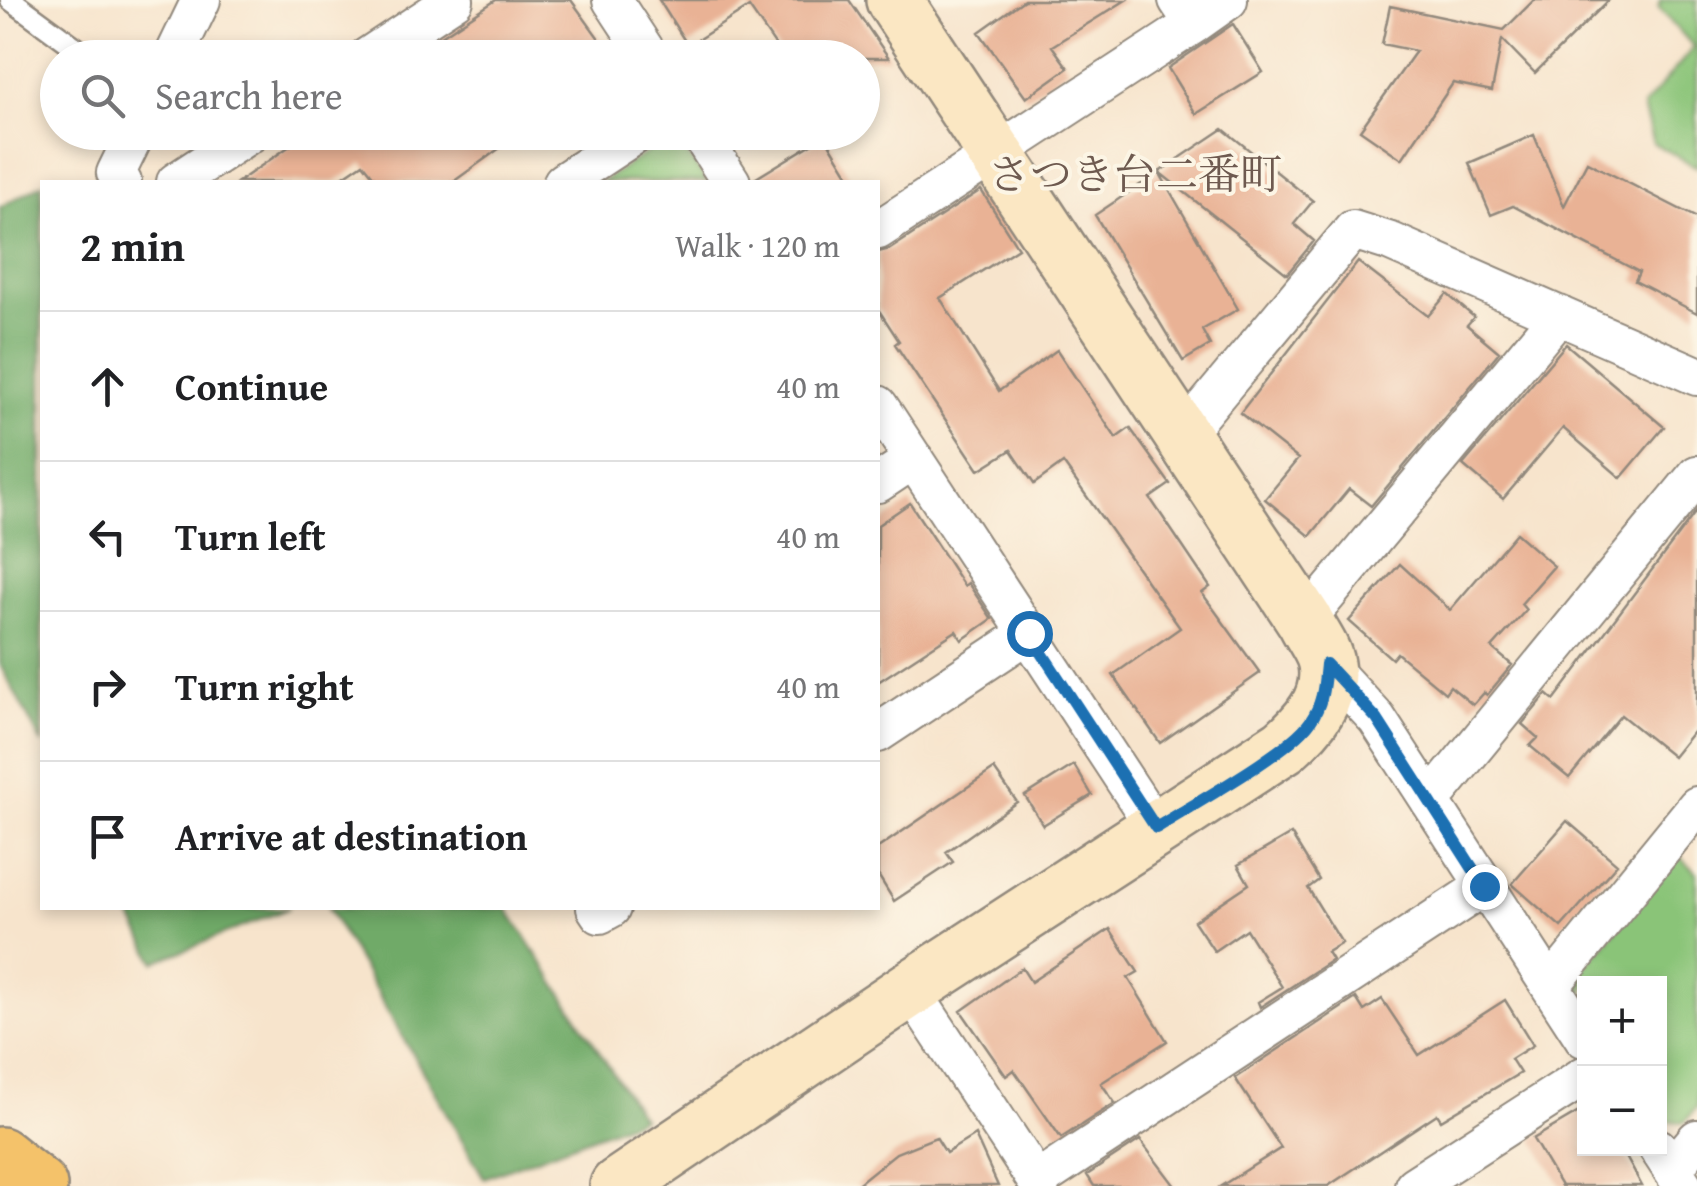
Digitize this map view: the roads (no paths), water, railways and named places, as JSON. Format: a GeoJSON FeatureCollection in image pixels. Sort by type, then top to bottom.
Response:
{"type":"FeatureCollection","features":[{"type":"Feature","properties":{"kind":"highway"},"geometry":{"type":"LineString","coordinates":[[0,1155],[40,1186]]}},
{"type":"Feature","properties":{"kind":"street"},"geometry":{"type":"LineString","coordinates":[[182,40],[202,0]]}},
{"type":"Feature","properties":{"kind":"street"},"geometry":{"type":"LineString","coordinates":[[393,40],[454,0]]}},
{"type":"Feature","properties":{"kind":"street"},"geometry":{"type":"LineString","coordinates":[[612,0],[638,40]]}},
{"type":"Feature","properties":{"kind":"street"},"geometry":{"type":"LineString","coordinates":[[894,0],[1316,642],[1377,719],[1577,1027]]}},
{"type":"Feature","properties":{"kind":"street"},"geometry":{"type":"LineString","coordinates":[[880,229],[995,154],[1186,12],[1228,0]]}},
{"type":"Feature","properties":{"kind":"street"},"geometry":{"type":"LineString","coordinates":[[121,180],[116,173],[127,150]]}},
{"type":"Feature","properties":{"kind":"street"},"geometry":{"type":"LineString","coordinates":[[179,180],[225,150]]}},
{"type":"Feature","properties":{"kind":"street"},"geometry":{"type":"LineString","coordinates":[[566,180],[612,150]]}},
{"type":"Feature","properties":{"kind":"street"},"geometry":{"type":"LineString","coordinates":[[711,150],[731,180]]}},
{"type":"Feature","properties":{"kind":"street"},"geometry":{"type":"LineString","coordinates":[[1182,437],[1352,230],[1392,242],[1697,376]]}},
{"type":"Feature","properties":{"kind":"street"},"geometry":{"type":"LineString","coordinates":[[618,1186],[910,989],[1284,746],[1308,725],[1322,699],[1316,642],[1559,315]]}},
{"type":"Feature","properties":{"kind":"street"},"geometry":{"type":"LineString","coordinates":[[880,407],[1156,828]]}},
{"type":"Feature","properties":{"kind":"street"},"geometry":{"type":"LineString","coordinates":[[880,482],[914,459]]}},
{"type":"Feature","properties":{"kind":"street"},"geometry":{"type":"LineString","coordinates":[[1430,801],[1697,475]]}},
{"type":"Feature","properties":{"kind":"street"},"geometry":{"type":"LineString","coordinates":[[880,732],[1029,633]]}},
{"type":"Feature","properties":{"kind":"street"},"geometry":{"type":"LineString","coordinates":[[1551,985],[1697,806]]}},
{"type":"Feature","properties":{"kind":"street"},"geometry":{"type":"LineString","coordinates":[[910,989],[1039,1184],[1484,886]]}},
{"type":"Feature","properties":{"kind":"street"},"geometry":{"type":"LineString","coordinates":[[1414,1186],[1577,1081]]}},
{"type":"Feature","properties":{"kind":"street"},"geometry":{"type":"LineString","coordinates":[[1671,1168],[1697,1139]]}},
{"type":"Feature","properties":{"kind":"lane"},"geometry":{"type":"LineString","coordinates":[[11,0],[65,40]]}},
{"type":"Feature","properties":{"kind":"district","name":"さつき台二番町"},"geometry":{"type":"Point","coordinates":[1135,173]}}]}
